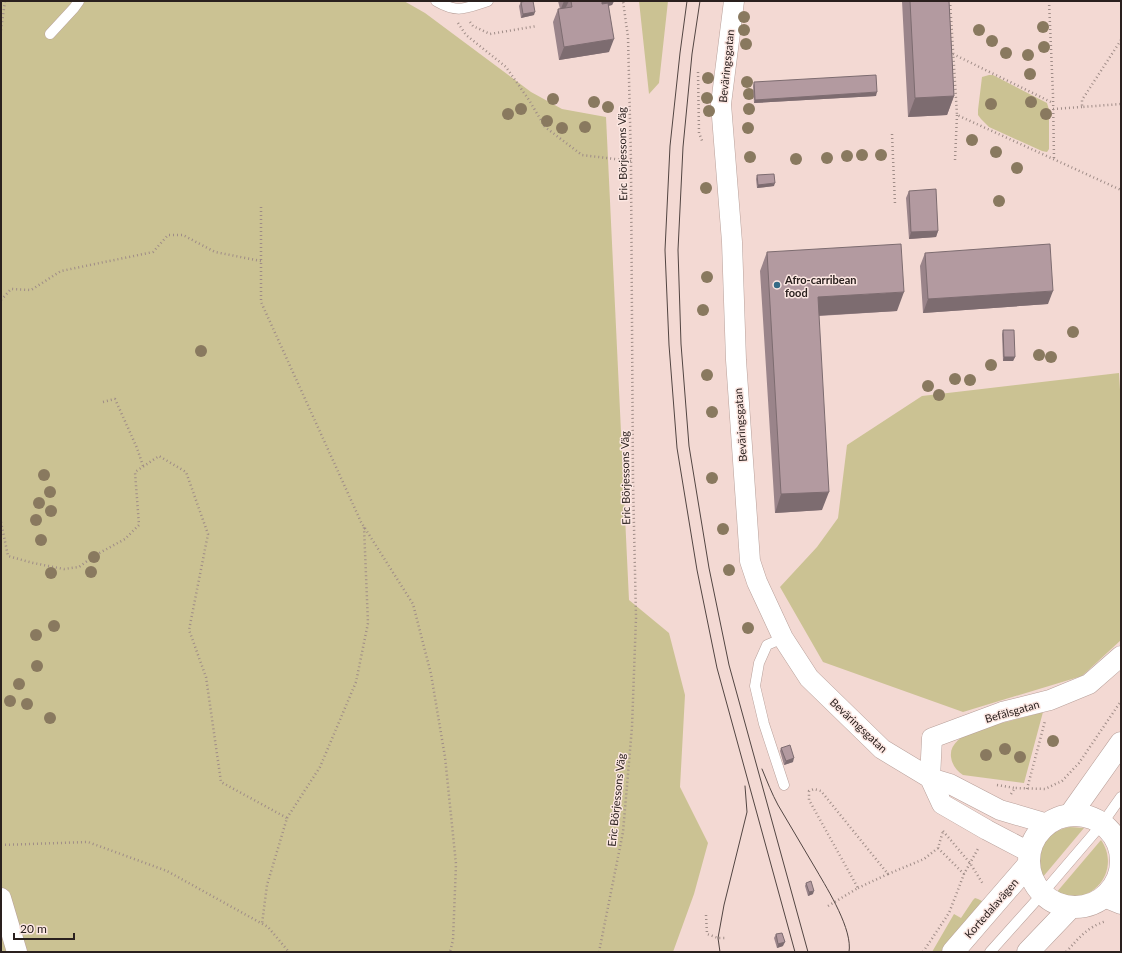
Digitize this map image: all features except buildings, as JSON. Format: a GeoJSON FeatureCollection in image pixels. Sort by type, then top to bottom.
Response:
{"type":"FeatureCollection","features":[{"type":"Feature","properties":{"kind":"main road"},"geometry":{"type":"LineString","coordinates":[[1070,815],[1121,744]]}},
{"type":"Feature","properties":{"kind":"main road","name":"Kortedalavägen"},"geometry":{"type":"LineString","coordinates":[[1070,815],[1092,819],[1102,824],[1113,836],[1120,850],[1120,873],[1110,890],[1112,907],[1088,905],[1071,907],[1055,903],[1042,894],[1033,880],[1029,858],[1033,841],[1039,831],[1048,824],[1058,818],[1070,815]]}},
{"type":"Feature","properties":{"kind":"main road","name":"Kortedalavägen"},"geometry":{"type":"LineString","coordinates":[[953,952],[1029,858]]}},
{"type":"Feature","properties":{"kind":"main road"},"geometry":{"type":"LineString","coordinates":[[1028,952],[1071,907]]}},
{"type":"Feature","properties":{"kind":"street","name":"Beväringsgatan"},"geometry":{"type":"LineString","coordinates":[[734,1],[721,104],[732,242],[736,360],[749,553],[757,582],[783,638],[809,678],[882,748],[930,778],[950,784],[1000,810],[1048,824]]}},
{"type":"Feature","properties":{"kind":"street","name":"Befälsgatan"},"geometry":{"type":"LineString","coordinates":[[930,778],[932,738],[1002,712],[1050,700],[1089,684],[1121,656]]}},
{"type":"Feature","properties":{"kind":"street"},"geometry":{"type":"LineString","coordinates":[[930,778],[942,804],[987,830],[1029,858]]}},
{"type":"Feature","properties":{"kind":"street"},"geometry":{"type":"LineString","coordinates":[[1,898],[17,952]]}},
{"type":"Feature","properties":{"kind":"lane"},"geometry":{"type":"LineString","coordinates":[[50,34],[79,1]]}},
{"type":"Feature","properties":{"kind":"lane"},"geometry":{"type":"LineString","coordinates":[[436,1],[446,7],[459,10],[488,1]]}},
{"type":"Feature","properties":{"kind":"lane"},"geometry":{"type":"LineString","coordinates":[[783,638],[767,645],[759,663],[755,686],[764,724],[784,785]]}},
{"type":"Feature","properties":{"kind":"lane"},"geometry":{"type":"LineString","coordinates":[[990,952],[1102,824],[1121,797]]}},
{"type":"Feature","properties":{"kind":"path"},"geometry":{"type":"LineString","coordinates":[[1,30],[5,1]]}},
{"type":"Feature","properties":{"kind":"path","name":"Eric Börjessons Väg"},"geometry":{"type":"LineString","coordinates":[[599,952],[623,832],[632,727],[636,618],[633,480],[631,161],[628,37],[623,1]]}},
{"type":"Feature","properties":{"kind":"path"},"geometry":{"type":"LineString","coordinates":[[950,1],[957,114],[955,160]]}},
{"type":"Feature","properties":{"kind":"path"},"geometry":{"type":"LineString","coordinates":[[1049,1],[1054,159]]}},
{"type":"Feature","properties":{"kind":"path"},"geometry":{"type":"LineString","coordinates":[[446,7],[466,35],[506,67],[529,100],[545,127],[582,155],[631,161]]}},
{"type":"Feature","properties":{"kind":"path"},"geometry":{"type":"LineString","coordinates":[[459,10],[473,26],[490,34],[536,26]]}},
{"type":"Feature","properties":{"kind":"path"},"geometry":{"type":"LineString","coordinates":[[1082,107],[1082,100],[1121,40]]}},
{"type":"Feature","properties":{"kind":"path"},"geometry":{"type":"LineString","coordinates":[[953,53],[1053,103]]}},
{"type":"Feature","properties":{"kind":"path"},"geometry":{"type":"LineString","coordinates":[[1053,109],[1121,104]]}},
{"type":"Feature","properties":{"kind":"path"},"geometry":{"type":"LineString","coordinates":[[957,114],[1121,190]]}},
{"type":"Feature","properties":{"kind":"path"},"geometry":{"type":"LineString","coordinates":[[892,134],[895,204]]}},
{"type":"Feature","properties":{"kind":"path"},"geometry":{"type":"LineString","coordinates":[[261,206],[261,302],[364,527],[413,604],[432,674],[445,757],[456,864],[453,940],[450,952]]}},
{"type":"Feature","properties":{"kind":"path"},"geometry":{"type":"LineString","coordinates":[[1,300],[12,289],[31,290],[61,271],[153,252],[168,235],[182,235],[215,252],[261,261]]}},
{"type":"Feature","properties":{"kind":"path"},"geometry":{"type":"LineString","coordinates":[[103,402],[114,399],[144,466]]}},
{"type":"Feature","properties":{"kind":"path"},"geometry":{"type":"LineString","coordinates":[[1,522],[8,556],[64,569],[79,567],[94,556],[125,539],[139,525],[135,472],[159,456],[186,472],[208,534],[188,630],[206,677],[221,782],[287,818]]}},
{"type":"Feature","properties":{"kind":"path"},"geometry":{"type":"LineString","coordinates":[[262,924],[267,885],[287,818],[320,768],[356,682],[368,623],[364,527]]}},
{"type":"Feature","properties":{"kind":"path"},"geometry":{"type":"LineString","coordinates":[[1027,789],[1050,700]]}},
{"type":"Feature","properties":{"kind":"path"},"geometry":{"type":"LineString","coordinates":[[858,888],[809,800],[809,791],[814,789],[821,791],[888,874]]}},
{"type":"Feature","properties":{"kind":"path"},"geometry":{"type":"LineString","coordinates":[[828,906],[858,888],[924,859],[938,848],[943,831],[970,863]]}},
{"type":"Feature","properties":{"kind":"path"},"geometry":{"type":"LineString","coordinates":[[1,845],[88,842],[167,871],[268,927],[289,952]]}},
{"type":"Feature","properties":{"kind":"path"},"geometry":{"type":"LineString","coordinates":[[938,848],[964,874]]}},
{"type":"Feature","properties":{"kind":"path"},"geometry":{"type":"LineString","coordinates":[[1066,952],[1112,907]]}},
{"type":"Feature","properties":{"kind":"path"},"geometry":{"type":"LineString","coordinates":[[706,915],[707,934],[718,938],[726,938]]}},
{"type":"Feature","properties":{"kind":"shaded area"},"geometry":{"type":"Polygon","coordinates":[[[1,1],[404,1],[425,13],[531,92],[562,109],[606,117],[629,600],[669,633],[685,695],[680,787],[708,843],[694,894],[673,952],[1,952],[1,1]]]}},
{"type":"Feature","properties":{"kind":"shaded area"},"geometry":{"type":"Polygon","coordinates":[[[639,1],[668,1],[659,83],[649,94],[639,1]]]}},
{"type":"Feature","properties":{"kind":"shaded area"},"geometry":{"type":"Polygon","coordinates":[[[993,75],[1047,103],[1049,110],[1049,149],[1047,152],[989,127],[981,119],[978,115],[978,110],[982,77],[993,75]]]}},
{"type":"Feature","properties":{"kind":"shaded area"},"geometry":{"type":"Polygon","coordinates":[[[1119,373],[1121,406],[1121,640],[1082,676],[963,712],[823,662],[780,587],[817,547],[838,518],[847,445],[922,396],[1119,373]]]}},
{"type":"Feature","properties":{"kind":"shaded area"},"geometry":{"type":"Polygon","coordinates":[[[1043,712],[1024,783],[963,775],[957,770],[951,757],[952,749],[964,736],[983,728],[1043,712]]]}},
{"type":"Feature","properties":{"kind":"shaded area"},"geometry":{"type":"Polygon","coordinates":[[[1070,827],[1084,828],[1042,878],[1038,860],[1042,845],[1053,834],[1070,827]]]}},
{"type":"Feature","properties":{"kind":"shaded area"},"geometry":{"type":"Polygon","coordinates":[[[1101,840],[1107,852],[1108,863],[1100,884],[1092,891],[1081,896],[1069,897],[1056,893],[1101,840]]]}},
{"type":"Feature","properties":{"kind":"shaded area"},"geometry":{"type":"Polygon","coordinates":[[[975,898],[984,902],[942,952],[932,952],[954,914],[961,918],[975,898]]]}},
{"type":"Feature","properties":{"kind":"tram line"},"geometry":{"type":"LineString","coordinates":[[687,1],[670,146],[665,250],[669,345],[677,448],[697,570],[717,668],[795,952]]}},
{"type":"Feature","properties":{"kind":"tram line"},"geometry":{"type":"LineString","coordinates":[[700,1],[692,54],[683,147],[678,250],[681,344],[689,446],[709,568],[729,665],[808,952]]}},
{"type":"Feature","properties":{"kind":"tram line"},"geometry":{"type":"LineString","coordinates":[[762,769],[778,805],[839,910],[847,933],[849,952]]}},
{"type":"Feature","properties":{"kind":"tram line"},"geometry":{"type":"LineString","coordinates":[[720,952],[718,938],[724,905],[747,812],[745,786]]}},
{"type":"Feature","properties":{"kind":"place","name":"Afro-carribean food"},"geometry":{"type":"Point","coordinates":[777,285]}}]}
